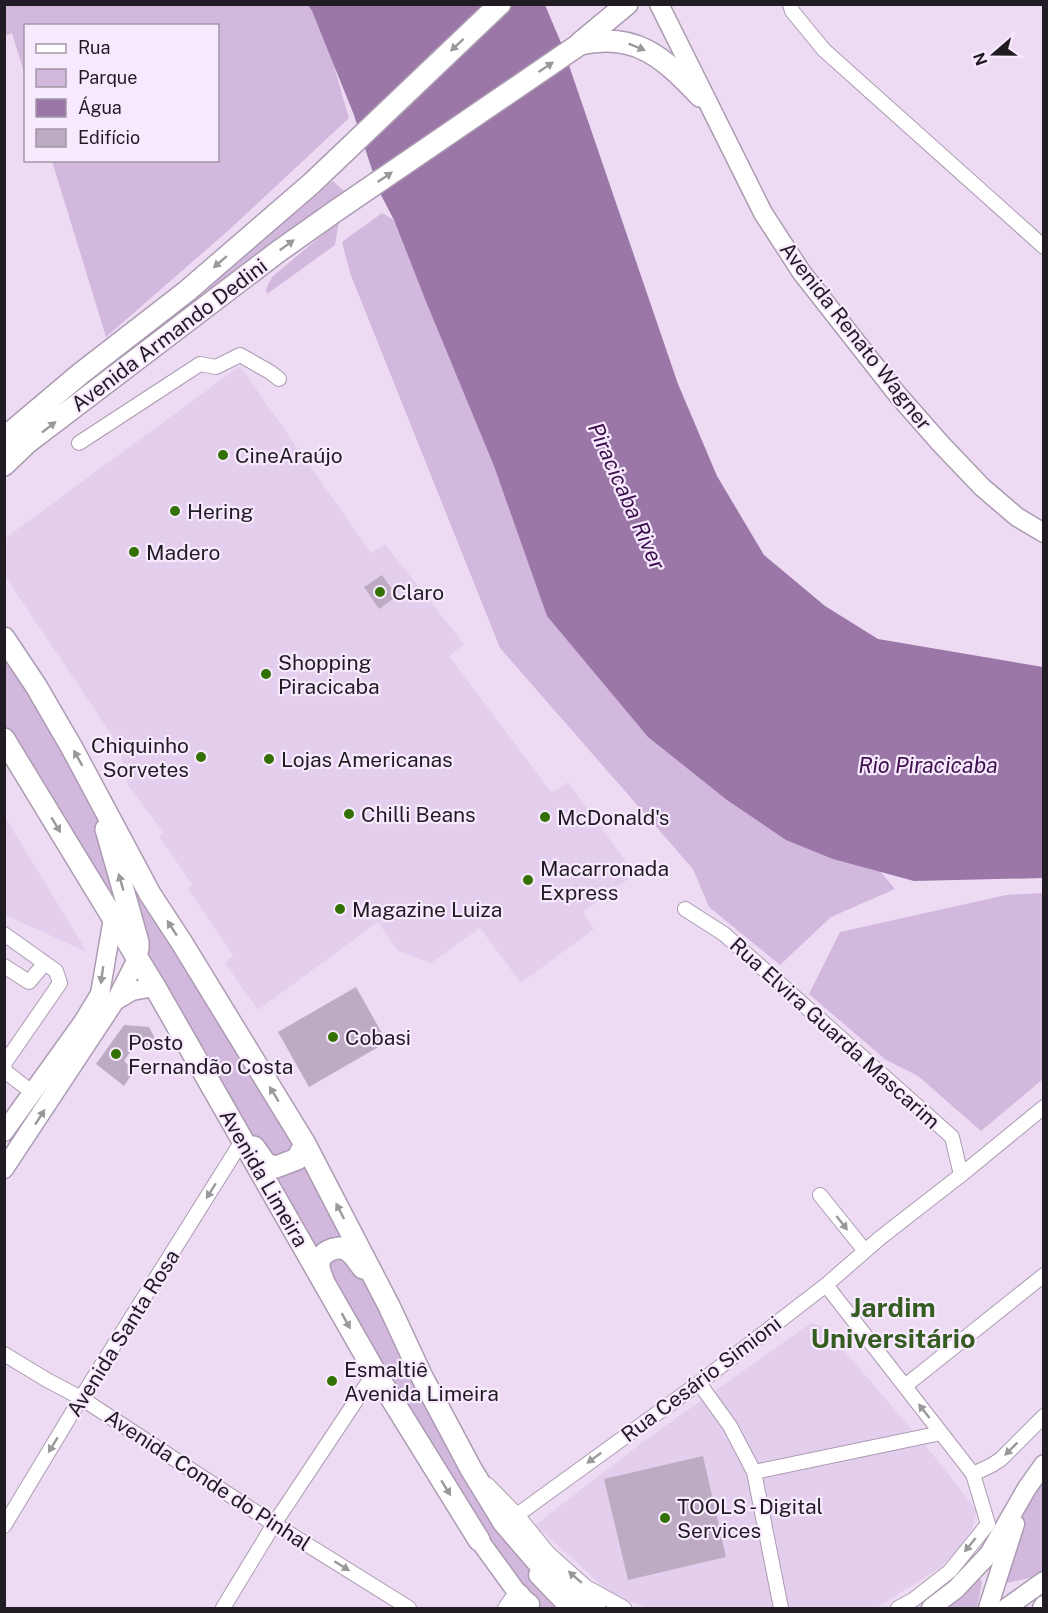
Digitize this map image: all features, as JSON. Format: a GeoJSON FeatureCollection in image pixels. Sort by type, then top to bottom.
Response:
{"type":"FeatureCollection","features":[{"type":"Feature","properties":{"kind":"highway","name":"Avenida Armando Dedini"},"geometry":{"type":"LineString","coordinates":[[4,438],[80,374],[187,291],[312,183],[500,4]]}},
{"type":"Feature","properties":{"kind":"highway","name":"Avenida Armando Dedini"},"geometry":{"type":"LineString","coordinates":[[4,465],[111,378],[279,251],[580,44],[627,4]]}},
{"type":"Feature","properties":{"kind":"highway"},"geometry":{"type":"LineString","coordinates":[[580,44],[608,40],[634,45],[659,57],[680,74],[704,101]]}},
{"type":"Feature","properties":{"kind":"highway"},"geometry":{"type":"LineString","coordinates":[[4,638],[36,686],[94,788],[150,894],[305,1144],[471,1469],[510,1519],[547,1573],[568,1591],[594,1608]]}},
{"type":"Feature","properties":{"kind":"highway","name":"Avenida Limeira"},"geometry":{"type":"LineString","coordinates":[[4,739],[155,987],[375,1372],[478,1540]]}},
{"type":"Feature","properties":{"kind":"highway"},"geometry":{"type":"LineString","coordinates":[[94,788],[138,942],[137,959]]}},
{"type":"Feature","properties":{"kind":"highway"},"geometry":{"type":"LineString","coordinates":[[213,1087],[266,1164],[276,1167],[294,1161],[305,1144]]}},
{"type":"Feature","properties":{"kind":"highway"},"geometry":{"type":"LineString","coordinates":[[323,1281],[319,1265],[321,1258],[326,1252],[336,1248],[346,1249],[356,1258],[388,1306]]}},
{"type":"Feature","properties":{"kind":"main road","name":"Avenida Renato Wagner"},"geometry":{"type":"LineString","coordinates":[[647,4],[704,101],[764,213],[809,282],[897,394],[982,487],[1017,517],[1044,533]]}},
{"type":"Feature","properties":{"kind":"main road","name":"Avenida Renato Wagner"},"geometry":{"type":"LineString","coordinates":[[659,4],[704,101]]}},
{"type":"Feature","properties":{"kind":"main road"},"geometry":{"type":"LineString","coordinates":[[4,1132],[83,1022],[100,994],[113,918]]}},
{"type":"Feature","properties":{"kind":"main road"},"geometry":{"type":"LineString","coordinates":[[5,1166],[115,1001],[137,959]]}},
{"type":"Feature","properties":{"kind":"main road"},"geometry":{"type":"LineString","coordinates":[[115,1001],[132,991],[155,987]]}},
{"type":"Feature","properties":{"kind":"main road"},"geometry":{"type":"LineString","coordinates":[[931,1608],[956,1589],[988,1554],[1044,1464]]}},
{"type":"Feature","properties":{"kind":"main road"},"geometry":{"type":"LineString","coordinates":[[988,1608],[1027,1488]]}},
{"type":"Feature","properties":{"kind":"main road"},"geometry":{"type":"LineString","coordinates":[[510,1519],[533,1569],[570,1608]]}},
{"type":"Feature","properties":{"kind":"main road","name":"Avenida Limeira"},"geometry":{"type":"LineString","coordinates":[[478,1540],[520,1602]]}},
{"type":"Feature","properties":{"kind":"main road"},"geometry":{"type":"LineString","coordinates":[[1009,1607],[1044,1581]]}},
{"type":"Feature","properties":{"kind":"street"},"geometry":{"type":"LineString","coordinates":[[790,4],[792,10],[824,50],[1044,247]]}},
{"type":"Feature","properties":{"kind":"street"},"geometry":{"type":"LineString","coordinates":[[79,443],[200,364],[216,367],[240,355],[279,379]]}},
{"type":"Feature","properties":{"kind":"street","name":"Rua Elvira Guarda Mascarim"},"geometry":{"type":"LineString","coordinates":[[685,909],[724,934],[952,1137],[961,1175]]}},
{"type":"Feature","properties":{"kind":"street"},"geometry":{"type":"LineString","coordinates":[[4,934],[56,971],[60,983],[4,1065],[6,1072],[33,1093]]}},
{"type":"Feature","properties":{"kind":"street"},"geometry":{"type":"LineString","coordinates":[[4,966],[29,982],[45,963]]}},
{"type":"Feature","properties":{"kind":"street","name":"Rua Cesário Simioni"},"geometry":{"type":"LineString","coordinates":[[510,1519],[699,1383],[826,1285],[864,1251],[1044,1107]]}},
{"type":"Feature","properties":{"kind":"street","name":"Avenida Santa Rosa"},"geometry":{"type":"LineString","coordinates":[[4,1526],[81,1398],[242,1141]]}},
{"type":"Feature","properties":{"kind":"street"},"geometry":{"type":"LineString","coordinates":[[820,1195],[864,1251]]}},
{"type":"Feature","properties":{"kind":"street"},"geometry":{"type":"LineString","coordinates":[[905,1386],[1044,1275]]}},
{"type":"Feature","properties":{"kind":"street"},"geometry":{"type":"LineString","coordinates":[[826,1285],[973,1474],[988,1524],[950,1571],[913,1600],[898,1608]]}},
{"type":"Feature","properties":{"kind":"street","name":"Avenida Conde do Pinhal"},"geometry":{"type":"LineString","coordinates":[[4,1354],[81,1398],[274,1524],[410,1608]]}},
{"type":"Feature","properties":{"kind":"street"},"geometry":{"type":"LineString","coordinates":[[223,1608],[274,1524],[375,1372]]}},
{"type":"Feature","properties":{"kind":"street"},"geometry":{"type":"LineString","coordinates":[[699,1383],[730,1426],[754,1472],[781,1608]]}},
{"type":"Feature","properties":{"kind":"street"},"geometry":{"type":"LineString","coordinates":[[973,1474],[1001,1459],[1044,1416]]}},
{"type":"Feature","properties":{"kind":"street"},"geometry":{"type":"LineString","coordinates":[[754,1472],[941,1433]]}},
{"type":"Feature","properties":{"kind":"street"},"geometry":{"type":"LineString","coordinates":[[510,1519],[586,1587],[624,1608]]}},
{"type":"Feature","properties":{"kind":"shaded area","name":"Shopping Piracicaba"},"geometry":{"type":"Polygon","coordinates":[[[240,366],[371,553],[385,544],[464,644],[449,656],[552,793],[568,782],[635,874],[583,912],[594,929],[521,983],[480,928],[431,963],[398,951],[378,922],[258,1010],[225,963],[233,955],[188,889],[192,884],[159,837],[163,832],[128,785],[119,746],[5,576],[4,539],[240,366]]]}},
{"type":"Feature","properties":{"kind":"shaded area"},"geometry":{"type":"Polygon","coordinates":[[[5,817],[87,952],[5,915],[5,817]]]}},
{"type":"Feature","properties":{"kind":"shaded area"},"geometry":{"type":"Polygon","coordinates":[[[811,1323],[824,1327],[926,1446],[977,1511],[972,1529],[958,1551],[938,1569],[876,1608],[648,1608],[611,1594],[535,1525],[644,1441],[811,1323]]]}},
{"type":"Feature","properties":{"kind":"green space"},"geometry":{"type":"Polygon","coordinates":[[[4,5],[308,5],[331,56],[349,118],[229,230],[106,337],[52,162],[219,162],[219,24],[24,24],[24,73],[12,33],[5,36],[4,5]]]}},
{"type":"Feature","properties":{"kind":"green space"},"geometry":{"type":"Polygon","coordinates":[[[333,181],[344,191],[135,352],[132,346],[333,181]]]}},
{"type":"Feature","properties":{"kind":"green space"},"geometry":{"type":"Polygon","coordinates":[[[382,213],[394,220],[451,362],[895,889],[831,917],[780,965],[709,907],[693,869],[500,648],[350,273],[342,242],[382,213]]]}},
{"type":"Feature","properties":{"kind":"green space"},"geometry":{"type":"Polygon","coordinates":[[[339,221],[335,245],[267,294],[266,289],[272,277],[339,221]]]}},
{"type":"Feature","properties":{"kind":"green space"},"geometry":{"type":"Polygon","coordinates":[[[5,638],[182,943],[422,1377],[570,1608],[534,1608],[519,1595],[5,739],[5,638]]]}},
{"type":"Feature","properties":{"kind":"green space"},"geometry":{"type":"Polygon","coordinates":[[[1043,893],[1043,1079],[981,1131],[918,1076],[886,1060],[809,994],[840,932],[1006,895],[1043,893]]]}},
{"type":"Feature","properties":{"kind":"green space"},"geometry":{"type":"Polygon","coordinates":[[[1043,1466],[1043,1575],[994,1586],[1027,1488],[1043,1466]]]}},
{"type":"Feature","properties":{"kind":"green space"},"geometry":{"type":"Polygon","coordinates":[[[975,1571],[982,1582],[977,1608],[931,1608],[975,1571]]]}},
{"type":"Feature","properties":{"kind":"water","name":"Rio Piracicaba"},"geometry":{"type":"Polygon","coordinates":[[[308,5],[545,5],[562,45],[678,384],[717,476],[764,555],[825,606],[878,639],[1043,667],[1043,878],[914,881],[833,859],[786,840],[727,800],[648,737],[547,616],[494,466],[394,220],[379,191],[354,115],[308,5]]]}},
{"type":"Feature","properties":{"kind":"building","name":"Claro"},"geometry":{"type":"Polygon","coordinates":[[[382,575],[397,596],[379,609],[364,587],[382,575]]]}},
{"type":"Feature","properties":{"kind":"building","name":"Cobasi"},"geometry":{"type":"Polygon","coordinates":[[[356,987],[387,1042],[309,1087],[278,1032],[356,987]]]}},
{"type":"Feature","properties":{"kind":"building","name":"Posto Fernandão Costa"},"geometry":{"type":"Polygon","coordinates":[[[124,1025],[149,1027],[159,1046],[134,1046],[124,1061],[134,1071],[124,1086],[96,1064],[124,1025]]]}},
{"type":"Feature","properties":{"kind":"building","name":"TOOLS - Digital Services"},"geometry":{"type":"Polygon","coordinates":[[[703,1456],[726,1557],[628,1580],[604,1479],[703,1456]]]}},
{"type":"Feature","properties":{"kind":"place","name":"CineAraújo"},"geometry":{"type":"Point","coordinates":[223,455]}},
{"type":"Feature","properties":{"kind":"place","name":"Hering"},"geometry":{"type":"Point","coordinates":[175,511]}},
{"type":"Feature","properties":{"kind":"place","name":"Madero"},"geometry":{"type":"Point","coordinates":[134,552]}},
{"type":"Feature","properties":{"kind":"place","name":"Claro"},"geometry":{"type":"Point","coordinates":[380,592]}},
{"type":"Feature","properties":{"kind":"place","name":"Shopping Piracicaba"},"geometry":{"type":"Point","coordinates":[266,674]}},
{"type":"Feature","properties":{"kind":"place","name":"Chiquinho Sorvetes"},"geometry":{"type":"Point","coordinates":[201,757]}},
{"type":"Feature","properties":{"kind":"place","name":"Lojas Americanas"},"geometry":{"type":"Point","coordinates":[269,759]}},
{"type":"Feature","properties":{"kind":"place","name":"Chilli Beans"},"geometry":{"type":"Point","coordinates":[349,814]}},
{"type":"Feature","properties":{"kind":"place","name":"McDonald's"},"geometry":{"type":"Point","coordinates":[545,817]}},
{"type":"Feature","properties":{"kind":"place","name":"Macarronada Express"},"geometry":{"type":"Point","coordinates":[528,880]}},
{"type":"Feature","properties":{"kind":"place","name":"Magazine Luiza"},"geometry":{"type":"Point","coordinates":[340,909]}},
{"type":"Feature","properties":{"kind":"place","name":"Cobasi"},"geometry":{"type":"Point","coordinates":[333,1037]}},
{"type":"Feature","properties":{"kind":"place","name":"Posto Fernandão Costa"},"geometry":{"type":"Point","coordinates":[116,1054]}},
{"type":"Feature","properties":{"kind":"place","name":"Esmaltiê Avenida Limeira"},"geometry":{"type":"Point","coordinates":[332,1381]}},
{"type":"Feature","properties":{"kind":"place","name":"TOOLS - Digital Services"},"geometry":{"type":"Point","coordinates":[665,1518]}},
{"type":"Feature","properties":{"kind":"district","name":"Jardim Universitário"},"geometry":{"type":"Point","coordinates":[893,1322]}},
{"type":"Feature","properties":{"kind":"water label","name":"Piracicaba River"},"geometry":{"type":"Point","coordinates":[627,496]}}]}
